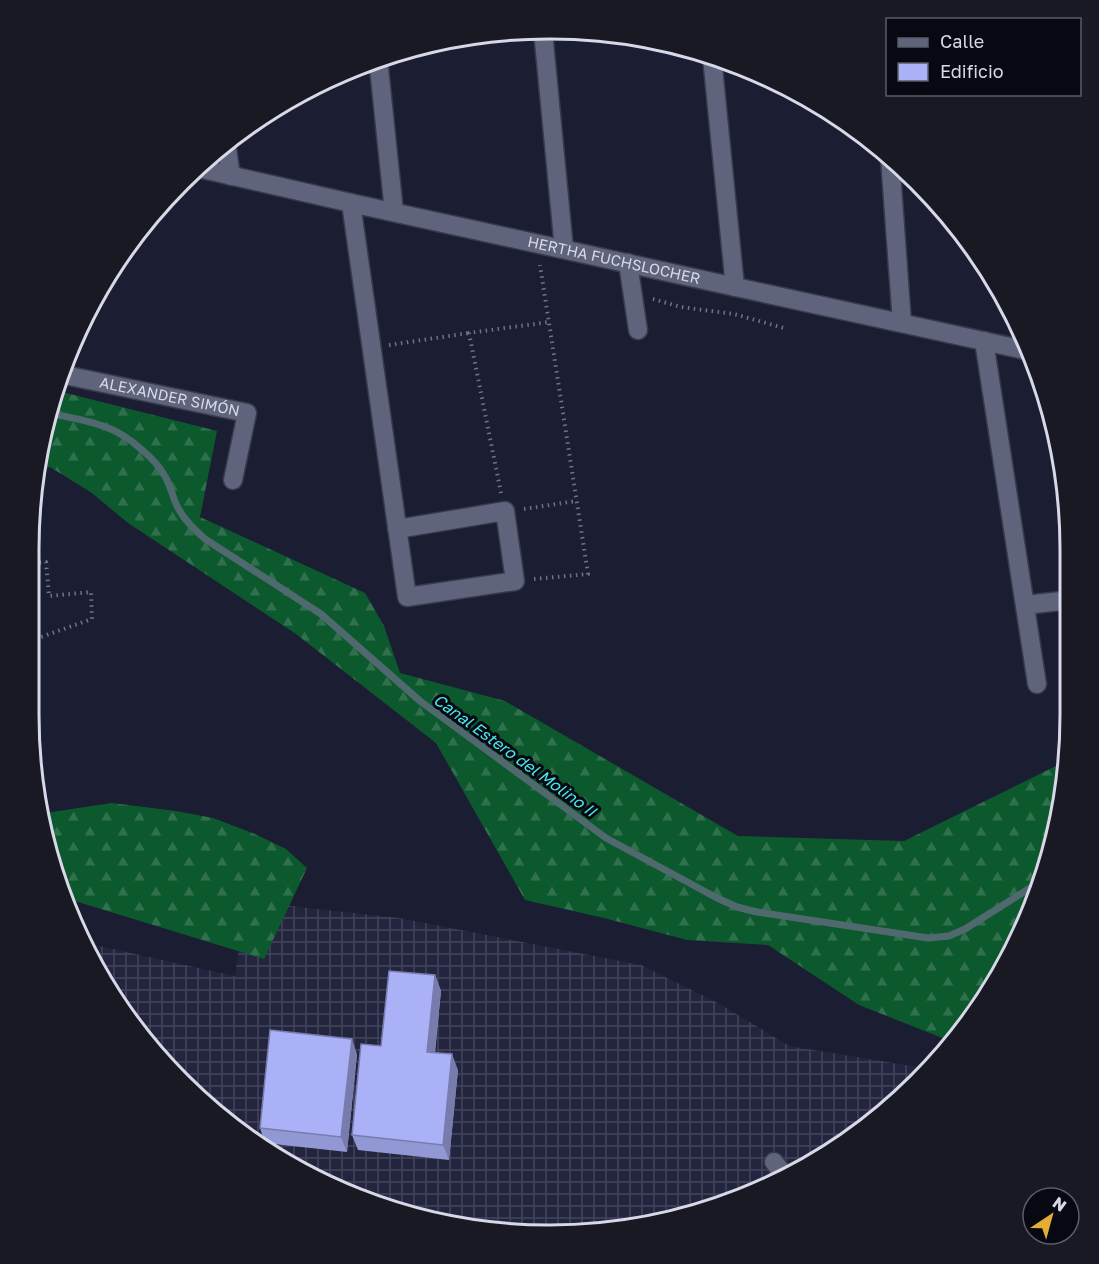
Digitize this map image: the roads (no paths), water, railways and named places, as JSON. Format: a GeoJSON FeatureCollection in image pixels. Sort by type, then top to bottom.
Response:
{"type":"FeatureCollection","features":[{"type":"Feature","properties":{"kind":"street"},"geometry":{"type":"LineString","coordinates":[[544,39],[564,249]]}},
{"type":"Feature","properties":{"kind":"street"},"geometry":{"type":"LineString","coordinates":[[713,66],[735,287]]}},
{"type":"Feature","properties":{"kind":"street"},"geometry":{"type":"LineString","coordinates":[[379,68],[394,212]]}},
{"type":"Feature","properties":{"kind":"street"},"geometry":{"type":"LineString","coordinates":[[228,154],[231,176]]}},
{"type":"Feature","properties":{"kind":"street","name":"HERTHA FUCHSLOCHER"},"geometry":{"type":"LineString","coordinates":[[208,170],[1019,349]]}},
{"type":"Feature","properties":{"kind":"street"},"geometry":{"type":"LineString","coordinates":[[891,171],[902,323]]}},
{"type":"Feature","properties":{"kind":"street"},"geometry":{"type":"LineString","coordinates":[[351,203],[371,348],[397,529],[407,597],[515,581],[505,511],[397,529]]}},
{"type":"Feature","properties":{"kind":"street"},"geometry":{"type":"LineString","coordinates":[[628,263],[638,330]]}},
{"type":"Feature","properties":{"kind":"street"},"geometry":{"type":"LineString","coordinates":[[984,341],[1037,684]]}},
{"type":"Feature","properties":{"kind":"street","name":"ALEXANDER SIMÓN"},"geometry":{"type":"LineString","coordinates":[[69,376],[248,413],[233,480]]}},
{"type":"Feature","properties":{"kind":"street"},"geometry":{"type":"LineString","coordinates":[[1025,605],[1060,601]]}},
{"type":"Feature","properties":{"kind":"street"},"geometry":{"type":"LineString","coordinates":[[774,1162],[780,1170]]}},
{"type":"Feature","properties":{"kind":"waterway","name":"Canal Estero del Molino II"},"geometry":{"type":"LineString","coordinates":[[57,415],[98,424],[131,441],[158,466],[168,482],[181,513],[205,539],[321,614],[420,701],[606,838],[717,898],[737,907],[757,912],[928,938],[949,936],[965,929],[1029,888]]}}]}
